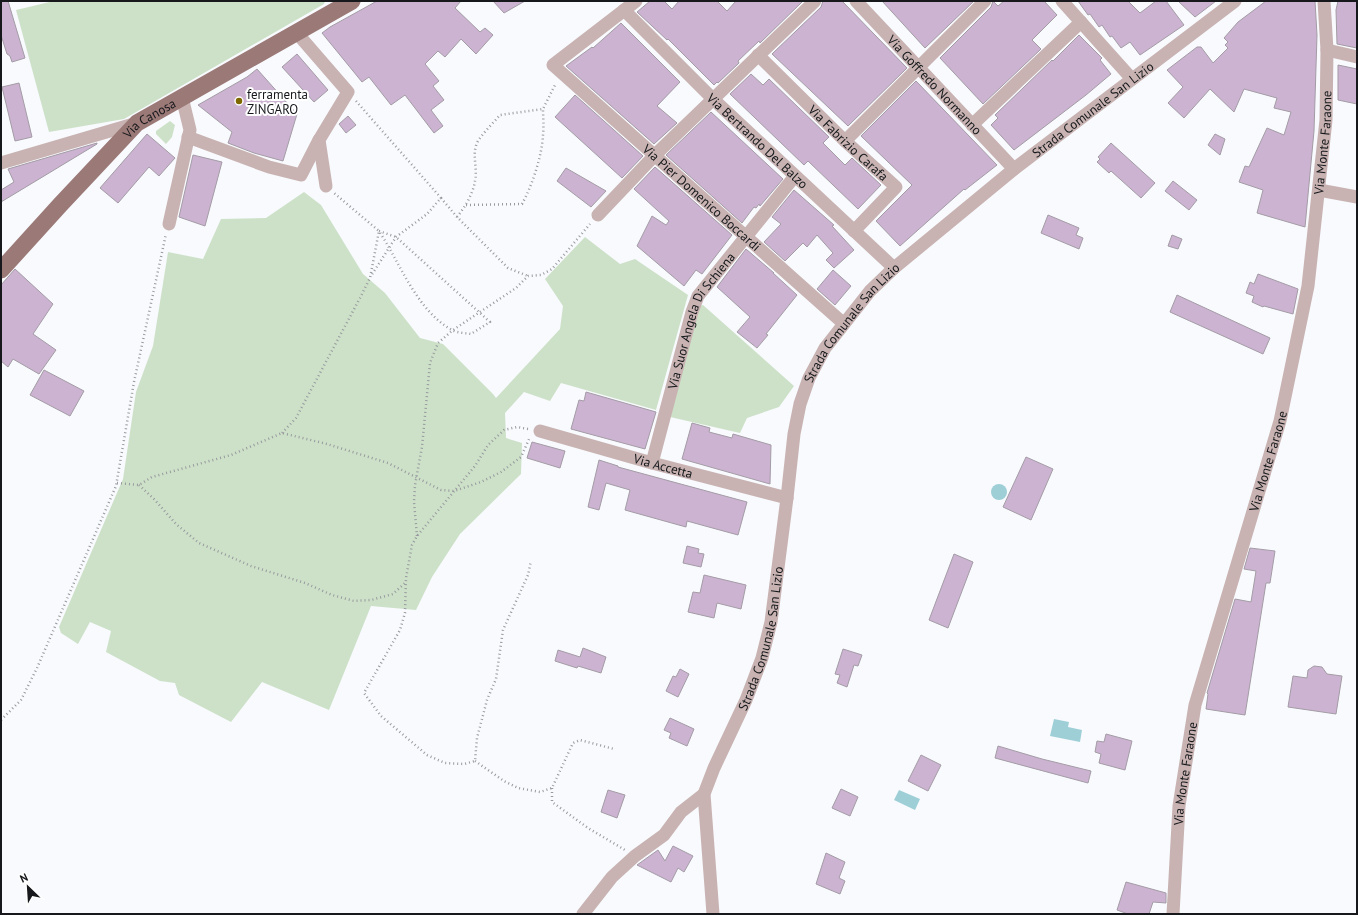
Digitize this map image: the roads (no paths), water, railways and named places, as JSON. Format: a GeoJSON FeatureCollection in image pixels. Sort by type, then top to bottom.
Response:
{"type":"FeatureCollection","features":[{"type":"Feature","properties":{"kind":"main road","name":"Via Canosa"},"geometry":{"type":"LineString","coordinates":[[1,270],[137,123],[296,32],[335,6],[352,1]]}},
{"type":"Feature","properties":{"kind":"street"},"geometry":{"type":"LineString","coordinates":[[624,10],[636,1]]}},
{"type":"Feature","properties":{"kind":"street"},"geometry":{"type":"LineString","coordinates":[[598,215],[655,155],[814,1]]}},
{"type":"Feature","properties":{"kind":"street"},"geometry":{"type":"LineString","coordinates":[[845,141],[985,1]]}},
{"type":"Feature","properties":{"kind":"street"},"geometry":{"type":"LineString","coordinates":[[1062,1],[1132,79]]}},
{"type":"Feature","properties":{"kind":"street","name":"Strada Comunale San Lizio"},"geometry":{"type":"LineString","coordinates":[[704,794],[714,768],[746,700],[762,658],[771,622],[794,434],[800,404],[809,378],[824,348],[870,291],[894,268],[1014,169],[1235,1]]}},
{"type":"Feature","properties":{"kind":"street","name":"Via Monte Faraone"},"geometry":{"type":"LineString","coordinates":[[1173,914],[1179,806],[1195,705],[1280,421],[1308,286],[1326,120],[1327,50],[1324,1]]}},
{"type":"Feature","properties":{"kind":"street","name":"Via Goffredo Normanno"},"geometry":{"type":"LineString","coordinates":[[862,3],[918,67],[1014,169]]}},
{"type":"Feature","properties":{"kind":"street","name":"Via Pier Domenico Boccardi"},"geometry":{"type":"LineString","coordinates":[[624,10],[553,65],[843,324]]}},
{"type":"Feature","properties":{"kind":"street","name":"Via Bertrando Del Balzo"},"geometry":{"type":"LineString","coordinates":[[624,10],[713,99],[894,268]]}},
{"type":"Feature","properties":{"kind":"street"},"geometry":{"type":"LineString","coordinates":[[972,125],[1081,22]]}},
{"type":"Feature","properties":{"kind":"street"},"geometry":{"type":"LineString","coordinates":[[188,137],[269,167],[301,175],[319,140],[348,92],[296,32]]}},
{"type":"Feature","properties":{"kind":"street"},"geometry":{"type":"LineString","coordinates":[[1327,50],[1357,57]]}},
{"type":"Feature","properties":{"kind":"street","name":"Via Fabrizio Carafa"},"geometry":{"type":"LineString","coordinates":[[758,56],[845,141],[896,187],[854,231]]}},
{"type":"Feature","properties":{"kind":"street"},"geometry":{"type":"LineString","coordinates":[[168,224],[190,130],[182,97]]}},
{"type":"Feature","properties":{"kind":"street"},"geometry":{"type":"LineString","coordinates":[[1,163],[137,123]]}},
{"type":"Feature","properties":{"kind":"street"},"geometry":{"type":"LineString","coordinates":[[319,140],[326,186]]}},
{"type":"Feature","properties":{"kind":"street","name":"Via Suor Angela Di Schiena"},"geometry":{"type":"LineString","coordinates":[[652,463],[692,312],[698,296],[795,176]]}},
{"type":"Feature","properties":{"kind":"street"},"geometry":{"type":"LineString","coordinates":[[1319,190],[1357,197]]}},
{"type":"Feature","properties":{"kind":"street","name":"Via Accetta"},"geometry":{"type":"LineString","coordinates":[[540,431],[652,463],[787,498]]}},
{"type":"Feature","properties":{"kind":"street"},"geometry":{"type":"LineString","coordinates":[[583,914],[612,877],[635,856],[664,836],[681,812],[704,794]]}},
{"type":"Feature","properties":{"kind":"street"},"geometry":{"type":"LineString","coordinates":[[704,794],[713,914]]}},
{"type":"Feature","properties":{"kind":"water"},"geometry":{"type":"Polygon","coordinates":[[[999,484],[1005,486],[1007,492],[1005,498],[999,500],[993,498],[991,492],[993,486],[999,484]]]}},
{"type":"Feature","properties":{"kind":"water"},"geometry":{"type":"Polygon","coordinates":[[[1054,719],[1069,722],[1068,727],[1082,730],[1080,742],[1050,736],[1054,719]]]}},
{"type":"Feature","properties":{"kind":"water"},"geometry":{"type":"Polygon","coordinates":[[[899,790],[920,799],[915,810],[894,800],[899,790]]]}},
{"type":"Feature","properties":{"kind":"place","name":"ferramenta ZINGARO"},"geometry":{"type":"Point","coordinates":[239,101]}}]}
